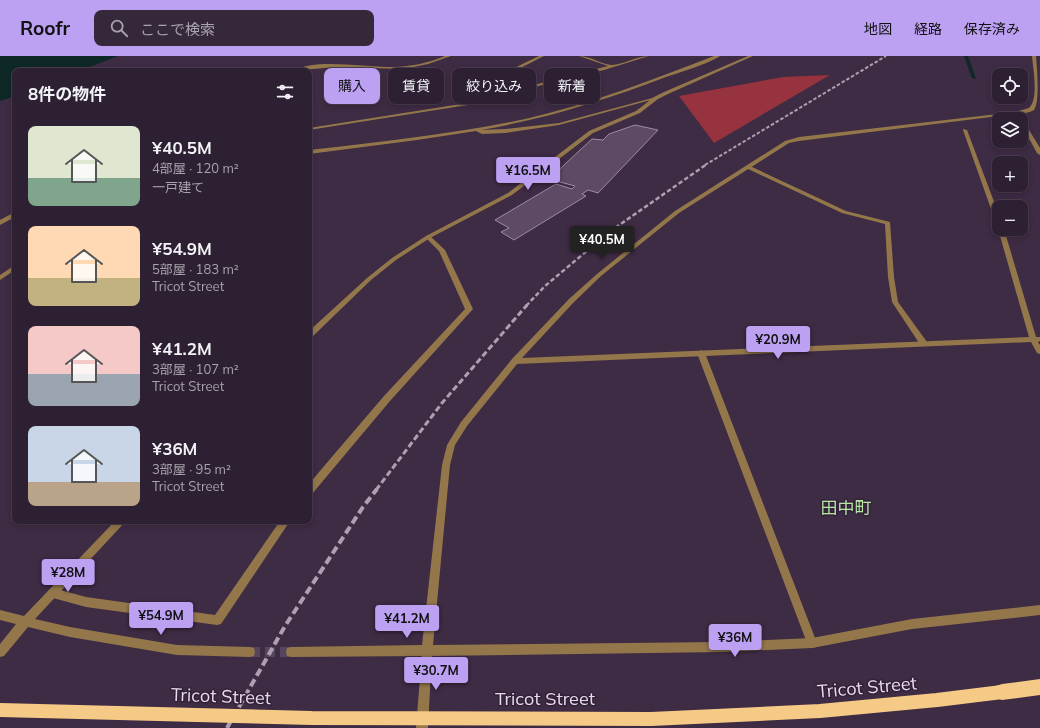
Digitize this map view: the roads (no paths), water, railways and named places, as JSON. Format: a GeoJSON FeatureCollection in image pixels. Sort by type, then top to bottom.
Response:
{"type":"FeatureCollection","features":[{"type":"Feature","properties":{"kind":"highway","name":"Tricot Street"},"geometry":{"type":"LineString","coordinates":[[0,710],[312,718],[651,718],[820,712],[1040,687]]}},
{"type":"Feature","properties":{"kind":"street"},"geometry":{"type":"LineString","coordinates":[[310,68],[320,66],[403,68],[428,63],[449,56]]}},
{"type":"Feature","properties":{"kind":"street"},"geometry":{"type":"LineString","coordinates":[[517,68],[542,56]]}},
{"type":"Feature","properties":{"kind":"street"},"geometry":{"type":"LineString","coordinates":[[581,56],[611,66]]}},
{"type":"Feature","properties":{"kind":"street"},"geometry":{"type":"LineString","coordinates":[[536,85],[646,56]]}},
{"type":"Feature","properties":{"kind":"street"},"geometry":{"type":"LineString","coordinates":[[312,152],[392,143],[526,120],[646,84],[718,56]]}},
{"type":"Feature","properties":{"kind":"street"},"geometry":{"type":"LineString","coordinates":[[476,129],[482,132],[488,132],[559,124],[656,98],[751,56]]}},
{"type":"Feature","properties":{"kind":"street"},"geometry":{"type":"LineString","coordinates":[[1019,112],[1033,108],[1038,102],[1039,95],[1034,56]]}},
{"type":"Feature","properties":{"kind":"street"},"geometry":{"type":"LineString","coordinates":[[312,332],[368,279],[394,259],[428,237],[510,194],[591,132],[638,112],[656,98]]}},
{"type":"Feature","properties":{"kind":"street"},"geometry":{"type":"LineString","coordinates":[[312,129],[465,104]]}},
{"type":"Feature","properties":{"kind":"street"},"geometry":{"type":"LineString","coordinates":[[422,728],[427,652],[446,465],[451,445],[464,424],[515,361],[571,301],[599,275],[677,212],[787,142],[798,138],[992,116]]}},
{"type":"Feature","properties":{"kind":"street"},"geometry":{"type":"LineString","coordinates":[[965,130],[992,204]]}},
{"type":"Feature","properties":{"kind":"street"},"geometry":{"type":"LineString","coordinates":[[1028,132],[1040,153]]}},
{"type":"Feature","properties":{"kind":"street"},"geometry":{"type":"LineString","coordinates":[[748,167],[844,212],[888,223],[891,277],[895,302],[924,344]]}},
{"type":"Feature","properties":{"kind":"street"},"geometry":{"type":"LineString","coordinates":[[0,222],[12,216]]}},
{"type":"Feature","properties":{"kind":"street"},"geometry":{"type":"LineString","coordinates":[[1003,236],[1040,351]]}},
{"type":"Feature","properties":{"kind":"street"},"geometry":{"type":"LineString","coordinates":[[312,487],[361,427],[415,366],[470,309],[442,250],[428,237]]}},
{"type":"Feature","properties":{"kind":"street"},"geometry":{"type":"LineString","coordinates":[[0,278],[12,269]]}},
{"type":"Feature","properties":{"kind":"street"},"geometry":{"type":"LineString","coordinates":[[515,361],[1036,339]]}},
{"type":"Feature","properties":{"kind":"street"},"geometry":{"type":"LineString","coordinates":[[701,353],[812,643]]}},
{"type":"Feature","properties":{"kind":"street"},"geometry":{"type":"LineString","coordinates":[[0,652],[25,622],[119,524]]}},
{"type":"Feature","properties":{"kind":"street"},"geometry":{"type":"LineString","coordinates":[[53,593],[86,602],[217,620],[283,524]]}},
{"type":"Feature","properties":{"kind":"street"},"geometry":{"type":"LineString","coordinates":[[291,652],[386,650],[427,652],[721,647],[812,643],[912,624],[1040,610]]}},
{"type":"Feature","properties":{"kind":"street"},"geometry":{"type":"LineString","coordinates":[[0,615],[70,632],[177,650],[250,652]]}},
{"type":"Feature","properties":{"kind":"waterway"},"geometry":{"type":"LineString","coordinates":[[966,56],[974,78]]}},
{"type":"Feature","properties":{"kind":"tunnel"},"geometry":{"type":"LineString","coordinates":[[250,652],[291,652]]}},
{"type":"Feature","properties":{"kind":"railway"},"geometry":{"type":"LineString","coordinates":[[705,165],[886,56]]}},
{"type":"Feature","properties":{"kind":"railway"},"geometry":{"type":"LineString","coordinates":[[526,306],[545,286],[612,230],[707,164]]}},
{"type":"Feature","properties":{"kind":"railway"},"geometry":{"type":"LineString","coordinates":[[376,490],[442,403],[527,305]]}},
{"type":"Feature","properties":{"kind":"railway"},"geometry":{"type":"LineString","coordinates":[[227,728],[285,626],[363,507],[377,489]]}},
{"type":"Feature","properties":{"kind":"district","name":"田中町"},"geometry":{"type":"Point","coordinates":[846,507]}}]}
